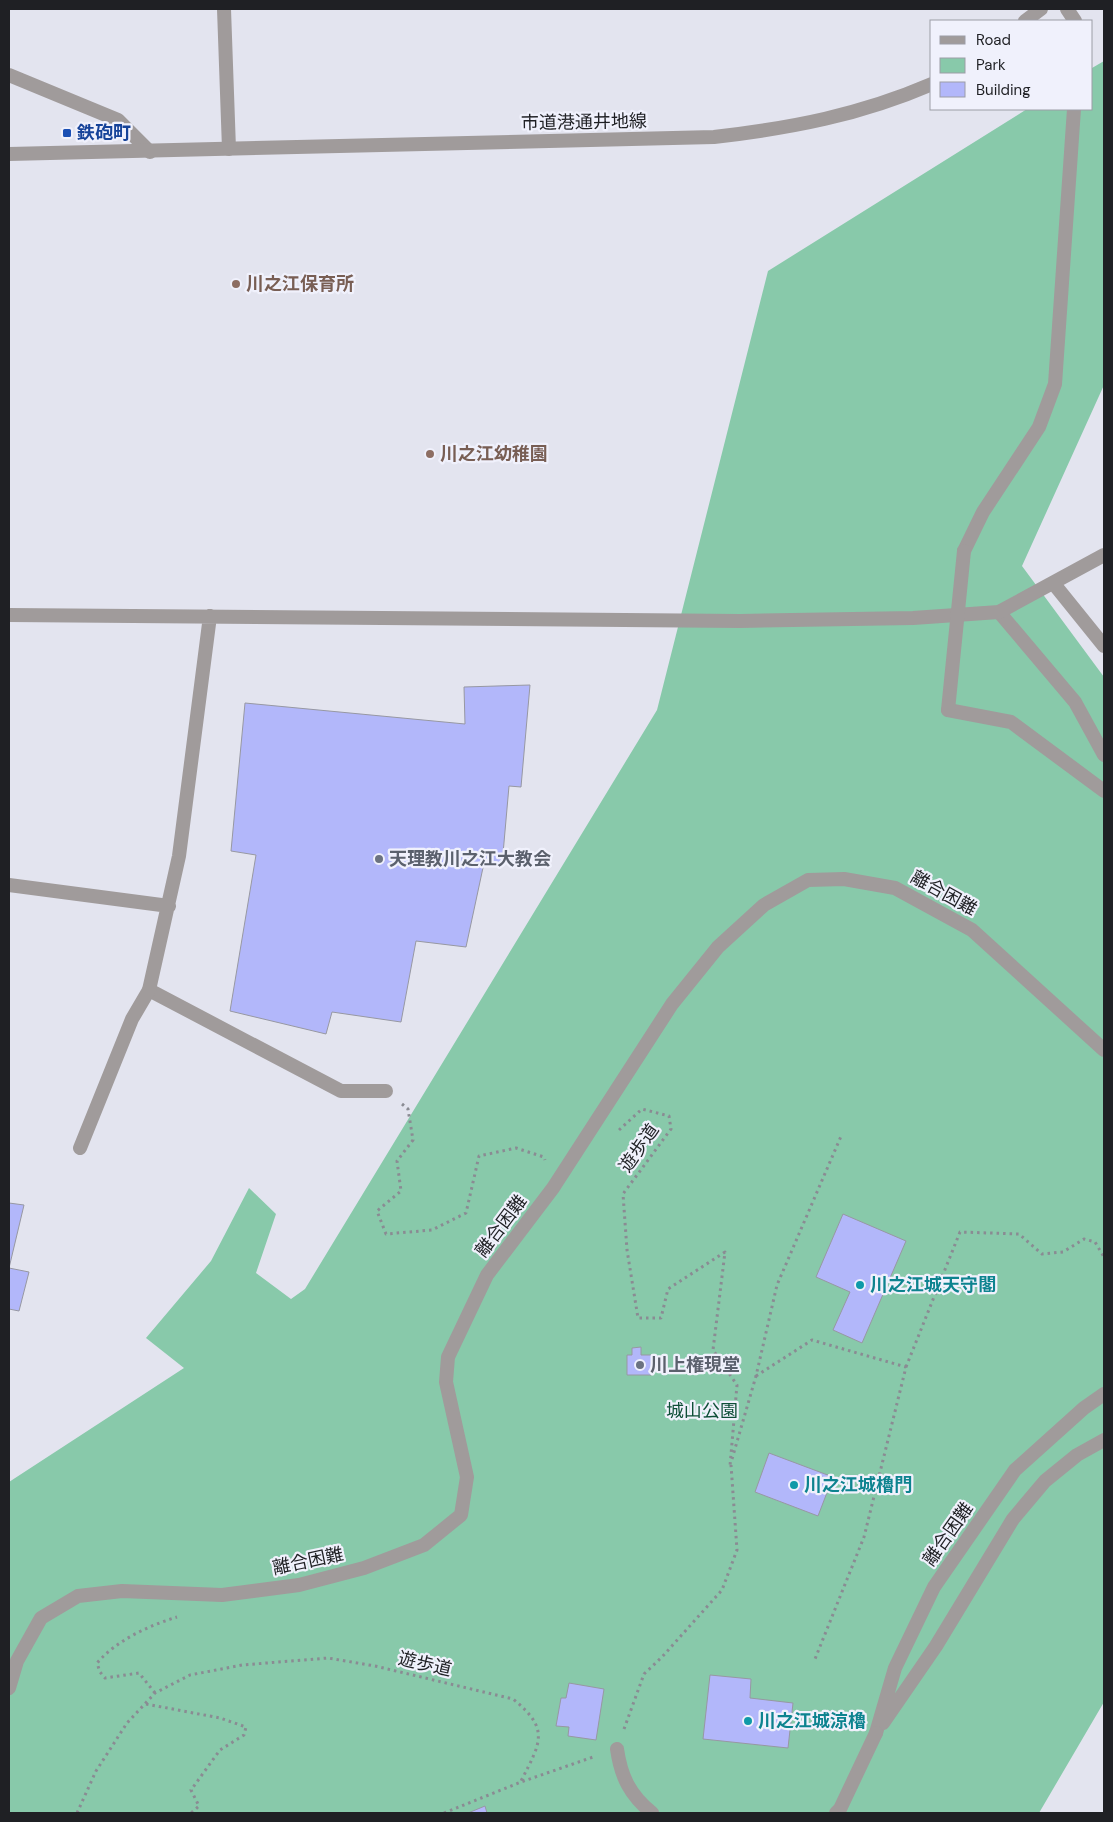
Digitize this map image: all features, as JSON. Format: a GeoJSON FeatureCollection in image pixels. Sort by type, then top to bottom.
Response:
{"type":"FeatureCollection","features":[{"type":"Feature","properties":{"kind":"street"},"geometry":{"type":"LineString","coordinates":[[224,9],[229,149]]}},
{"type":"Feature","properties":{"kind":"street"},"geometry":{"type":"LineString","coordinates":[[1026,20],[1041,9]]}},
{"type":"Feature","properties":{"kind":"street"},"geometry":{"type":"LineString","coordinates":[[1068,9],[1074,20]]}},
{"type":"Feature","properties":{"kind":"street"},"geometry":{"type":"LineString","coordinates":[[9,75],[118,120],[150,152]]}},
{"type":"Feature","properties":{"kind":"street","name":"市道港通井地線"},"geometry":{"type":"LineString","coordinates":[[150,152],[714,137],[783,129],[842,117],[902,97],[930,85]]}},
{"type":"Feature","properties":{"kind":"street"},"geometry":{"type":"LineString","coordinates":[[1074,110],[1056,384],[1039,427],[983,512],[964,551],[948,710],[1011,722],[1104,791]]}},
{"type":"Feature","properties":{"kind":"street"},"geometry":{"type":"LineString","coordinates":[[9,154],[150,152]]}},
{"type":"Feature","properties":{"kind":"street"},"geometry":{"type":"LineString","coordinates":[[9,615],[740,621],[913,618],[999,612],[1054,584],[1104,555]]}},
{"type":"Feature","properties":{"kind":"street"},"geometry":{"type":"LineString","coordinates":[[1054,584],[1104,646]]}},
{"type":"Feature","properties":{"kind":"street"},"geometry":{"type":"LineString","coordinates":[[999,612],[1075,702],[1104,755]]}},
{"type":"Feature","properties":{"kind":"street"},"geometry":{"type":"LineString","coordinates":[[80,1148],[132,1019],[149,990],[179,856],[210,616]]}},
{"type":"Feature","properties":{"kind":"street","name":"離合困難"},"geometry":{"type":"LineString","coordinates":[[9,1688],[17,1661],[41,1618],[78,1596],[122,1591],[222,1595],[299,1585],[364,1568],[424,1545],[461,1514],[468,1477],[446,1382],[448,1357],[487,1275],[552,1188],[672,1004],[718,947],[764,905],[808,880],[844,879],[895,888],[972,930],[1104,1050]]}},
{"type":"Feature","properties":{"kind":"street"},"geometry":{"type":"LineString","coordinates":[[9,885],[169,906]]}},
{"type":"Feature","properties":{"kind":"street"},"geometry":{"type":"LineString","coordinates":[[149,990],[341,1091],[386,1091]]}},
{"type":"Feature","properties":{"kind":"street","name":"離合困難"},"geometry":{"type":"LineString","coordinates":[[876,1733],[896,1668],[934,1587],[1015,1470],[1084,1408],[1104,1394]]}},
{"type":"Feature","properties":{"kind":"street"},"geometry":{"type":"LineString","coordinates":[[836,1813],[840,1809],[876,1733],[936,1646],[1013,1519],[1045,1481],[1077,1455],[1104,1440]]}},
{"type":"Feature","properties":{"kind":"street"},"geometry":{"type":"LineString","coordinates":[[617,1749],[620,1771],[637,1801],[652,1813]]}},
{"type":"Feature","properties":{"kind":"path"},"geometry":{"type":"LineString","coordinates":[[386,1091],[408,1109],[413,1140],[397,1162],[401,1191],[377,1211],[386,1234],[432,1230],[466,1213],[479,1156],[516,1148],[544,1157],[552,1188]]}},
{"type":"Feature","properties":{"kind":"path","name":"遊歩道"},"geometry":{"type":"LineString","coordinates":[[612,1135],[642,1109],[669,1116],[671,1129],[622,1194],[627,1250],[638,1318],[661,1318],[668,1289],[725,1252],[712,1350],[737,1385],[730,1466],[737,1550],[722,1590],[662,1658],[644,1674],[617,1749]]}},
{"type":"Feature","properties":{"kind":"path","name":"遊歩道"},"geometry":{"type":"LineString","coordinates":[[730,1466],[756,1376],[777,1285],[842,1134]]}},
{"type":"Feature","properties":{"kind":"path"},"geometry":{"type":"LineString","coordinates":[[815,1659],[864,1537],[906,1368],[960,1232],[1019,1234],[1042,1254],[1063,1252],[1084,1239],[1095,1242],[1104,1257]]}},
{"type":"Feature","properties":{"kind":"path"},"geometry":{"type":"LineString","coordinates":[[756,1376],[812,1340],[906,1368]]}},
{"type":"Feature","properties":{"kind":"path"},"geometry":{"type":"LineString","coordinates":[[155,1693],[139,1673],[105,1678],[100,1672],[97,1663],[107,1652],[134,1634],[184,1615]]}},
{"type":"Feature","properties":{"kind":"path","name":"遊歩道"},"geometry":{"type":"LineString","coordinates":[[77,1813],[96,1771],[127,1722],[155,1693],[190,1675],[242,1665],[328,1658],[375,1666],[513,1699],[529,1712],[538,1726],[538,1742],[521,1782]]}},
{"type":"Feature","properties":{"kind":"path"},"geometry":{"type":"LineString","coordinates":[[145,1704],[220,1718],[246,1727],[244,1735],[220,1750],[191,1790],[199,1806],[191,1813]]}},
{"type":"Feature","properties":{"kind":"path"},"geometry":{"type":"LineString","coordinates":[[444,1813],[521,1782],[617,1749]]}},
{"type":"Feature","properties":{"kind":"green space","name":"城山公園"},"geometry":{"type":"Polygon","coordinates":[[[1104,61],[1104,385],[1022,566],[1104,677],[1104,1702],[1039,1813],[9,1813],[9,1482],[184,1368],[146,1338],[211,1261],[249,1188],[276,1214],[256,1273],[291,1299],[305,1289],[657,710],[768,271],[1025,110],[1093,110],[1093,67],[1104,61]]]}},
{"type":"Feature","properties":{"kind":"building","name":"天理教川之江大教会"},"geometry":{"type":"Polygon","coordinates":[[[530,685],[521,787],[509,786],[502,865],[484,863],[466,947],[416,941],[401,1022],[332,1012],[326,1034],[230,1011],[256,855],[231,851],[245,703],[465,724],[464,687],[530,685]]]}},
{"type":"Feature","properties":{"kind":"building"},"geometry":{"type":"Polygon","coordinates":[[[9,1203],[24,1205],[9,1268],[9,1203]]]}},
{"type":"Feature","properties":{"kind":"building","name":"川之江城天守閣"},"geometry":{"type":"Polygon","coordinates":[[[843,1214],[906,1241],[862,1343],[833,1330],[850,1292],[816,1277],[843,1214]]]}},
{"type":"Feature","properties":{"kind":"building"},"geometry":{"type":"Polygon","coordinates":[[[9,1268],[29,1272],[19,1311],[9,1309],[9,1268]]]}},
{"type":"Feature","properties":{"kind":"building","name":"川上権現堂"},"geometry":{"type":"Polygon","coordinates":[[[641,1347],[641,1355],[652,1355],[652,1375],[627,1375],[627,1355],[632,1355],[632,1348],[641,1347]]]}},
{"type":"Feature","properties":{"kind":"building","name":"川之江城櫓門"},"geometry":{"type":"Polygon","coordinates":[[[769,1453],[833,1477],[818,1516],[755,1492],[769,1453]]]}},
{"type":"Feature","properties":{"kind":"building","name":"川之江城涼櫓"},"geometry":{"type":"Polygon","coordinates":[[[710,1675],[751,1679],[750,1698],[793,1703],[788,1748],[703,1739],[710,1675]]]}},
{"type":"Feature","properties":{"kind":"building"},"geometry":{"type":"Polygon","coordinates":[[[569,1683],[604,1689],[596,1740],[568,1736],[569,1727],[556,1726],[561,1698],[566,1698],[569,1683]]]}},
{"type":"Feature","properties":{"kind":"building"},"geometry":{"type":"Polygon","coordinates":[[[485,1806],[487,1813],[468,1813],[485,1806]]]}},
{"type":"Feature","properties":{"kind":"place","name":"鉄砲町"},"geometry":{"type":"Point","coordinates":[67,133]}},
{"type":"Feature","properties":{"kind":"place","name":"川之江保育所"},"geometry":{"type":"Point","coordinates":[236,284]}},
{"type":"Feature","properties":{"kind":"place","name":"川之江幼稚園"},"geometry":{"type":"Point","coordinates":[430,454]}},
{"type":"Feature","properties":{"kind":"place","name":"天理教川之江大教会"},"geometry":{"type":"Point","coordinates":[379,859]}},
{"type":"Feature","properties":{"kind":"place","name":"川之江城天守閣"},"geometry":{"type":"Point","coordinates":[860,1285]}},
{"type":"Feature","properties":{"kind":"place","name":"川上権現堂"},"geometry":{"type":"Point","coordinates":[640,1365]}},
{"type":"Feature","properties":{"kind":"place","name":"川之江城櫓門"},"geometry":{"type":"Point","coordinates":[794,1485]}},
{"type":"Feature","properties":{"kind":"place","name":"川之江城涼櫓"},"geometry":{"type":"Point","coordinates":[748,1721]}}]}
